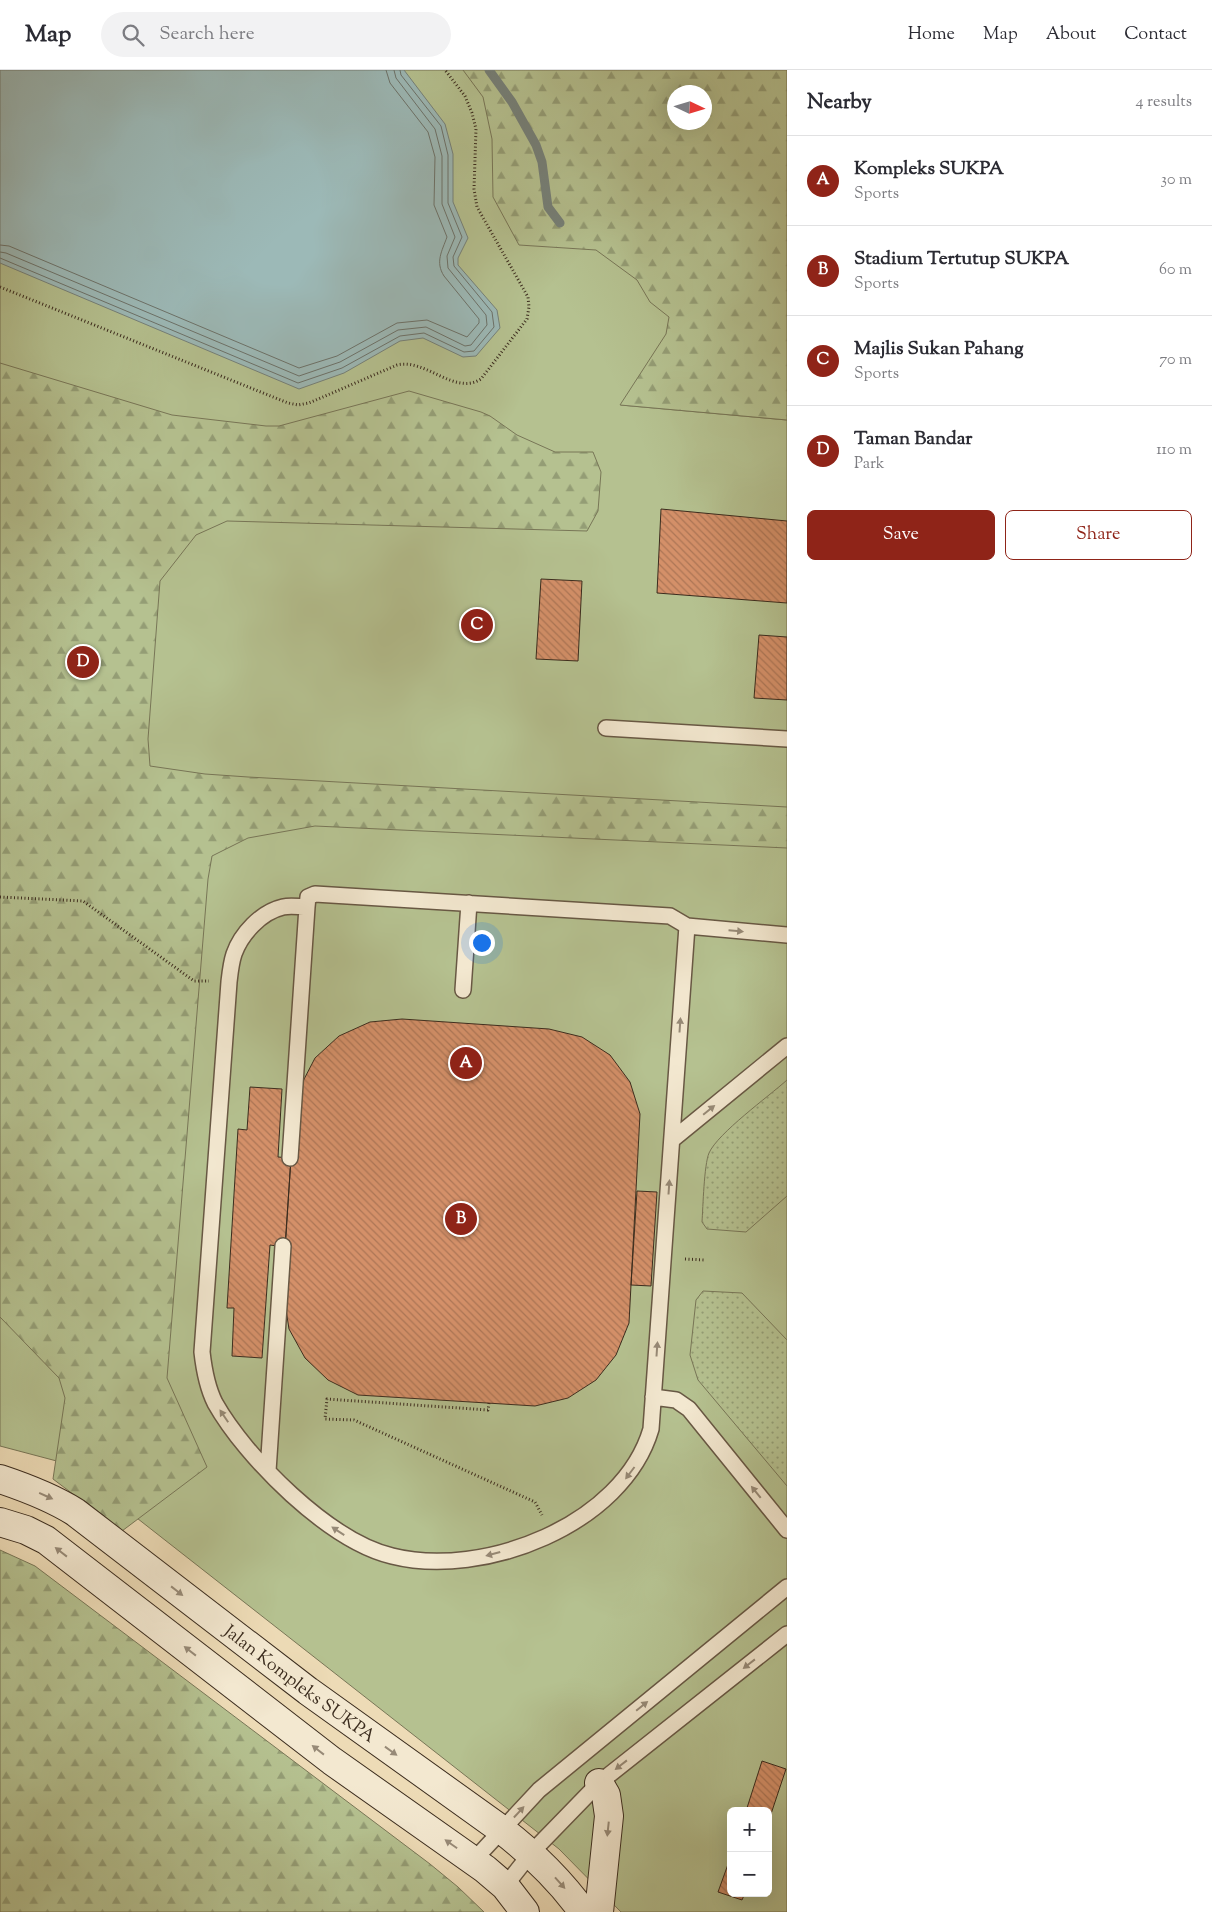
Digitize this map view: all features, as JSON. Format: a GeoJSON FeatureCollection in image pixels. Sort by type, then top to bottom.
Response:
{"type":"FeatureCollection","features":[{"type":"Feature","properties":{"kind":"street","name":"Jalan Kompleks SUKPA"},"geometry":{"type":"LineString","coordinates":[[0,1479],[58,1501],[75,1512],[308,1691],[531,1852],[568,1891],[583,1912]]}},
{"type":"Feature","properties":{"kind":"street"},"geometry":{"type":"LineString","coordinates":[[0,1522],[26,1530],[46,1540],[332,1761],[474,1860],[505,1886],[525,1912]]}},
{"type":"Feature","properties":{"kind":"street"},"geometry":{"type":"LineString","coordinates":[[599,1783],[606,1795],[609,1816],[599,1912]]}},
{"type":"Feature","properties":{"kind":"lane"},"geometry":{"type":"LineString","coordinates":[[606,728],[787,739]]}},
{"type":"Feature","properties":{"kind":"lane"},"geometry":{"type":"LineString","coordinates":[[290,1158],[308,897],[315,894],[670,916],[687,926],[787,935]]}},
{"type":"Feature","properties":{"kind":"lane"},"geometry":{"type":"LineString","coordinates":[[463,990],[469,903]]}},
{"type":"Feature","properties":{"kind":"lane"},"geometry":{"type":"LineString","coordinates":[[307,907],[282,907],[265,915],[242,939],[234,955],[229,982],[204,1333],[203,1362],[206,1380],[215,1403],[230,1425],[268,1471],[315,1515],[353,1540],[390,1556],[428,1562],[463,1561],[508,1550],[552,1534],[577,1520],[604,1500],[630,1473],[646,1444],[651,1429],[687,926]]}},
{"type":"Feature","properties":{"kind":"lane"},"geometry":{"type":"LineString","coordinates":[[672,1140],[787,1046]]}},
{"type":"Feature","properties":{"kind":"lane"},"geometry":{"type":"LineString","coordinates":[[268,1471],[283,1246]]}},
{"type":"Feature","properties":{"kind":"lane"},"geometry":{"type":"LineString","coordinates":[[653,1397],[676,1400],[689,1409],[787,1530]]}},
{"type":"Feature","properties":{"kind":"lane"},"geometry":{"type":"LineString","coordinates":[[474,1860],[539,1790],[787,1588]]}},
{"type":"Feature","properties":{"kind":"lane"},"geometry":{"type":"LineString","coordinates":[[505,1886],[531,1852],[599,1783],[787,1634]]}},
{"type":"Feature","properties":{"kind":"path"},"geometry":{"type":"LineString","coordinates":[[0,287],[288,403],[298,405],[309,403],[397,365],[406,363],[417,365],[448,380],[474,384],[481,379],[527,319],[529,307],[528,297],[477,207],[474,190],[476,128],[465,96],[445,70]]}},
{"type":"Feature","properties":{"kind":"path"},"geometry":{"type":"LineString","coordinates":[[0,897],[83,901],[194,981],[229,982]]}},
{"type":"Feature","properties":{"kind":"path"},"geometry":{"type":"LineString","coordinates":[[489,1403],[488,1410],[327,1399],[326,1419],[354,1420],[535,1502]]}},
{"type":"Feature","properties":{"kind":"green space"},"geometry":{"type":"Polygon","coordinates":[[[0,70],[540,70],[708,319],[621,405],[787,420],[787,1912],[621,1912],[559,1849],[68,1464],[0,1446],[0,70]]]}},
{"type":"Feature","properties":{"kind":"green space"},"geometry":{"type":"Polygon","coordinates":[[[463,70],[787,70],[787,420],[620,405],[666,334],[669,317],[650,302],[637,280],[596,250],[519,245],[493,197],[492,139],[483,97],[463,70]]]}},
{"type":"Feature","properties":{"kind":"green space"},"geometry":{"type":"Polygon","coordinates":[[[0,363],[172,415],[266,426],[279,426],[409,391],[481,412],[517,435],[555,452],[593,452],[601,472],[598,511],[587,531],[227,521],[196,535],[160,581],[148,739],[150,766],[205,774],[248,777],[787,807],[787,848],[315,826],[248,838],[212,856],[208,879],[167,1378],[207,1467],[122,1531],[53,1479],[65,1398],[59,1378],[0,1317],[0,363]]]}},
{"type":"Feature","properties":{"kind":"green space"},"geometry":{"type":"Polygon","coordinates":[[[787,1080],[787,1196],[746,1232],[707,1229],[702,1222],[705,1176],[709,1153],[722,1136],[787,1080]]]}},
{"type":"Feature","properties":{"kind":"green space"},"geometry":{"type":"Polygon","coordinates":[[[703,1291],[742,1293],[787,1340],[787,1486],[698,1380],[690,1355],[696,1300],[703,1291]]]}},
{"type":"Feature","properties":{"kind":"green space"},"geometry":{"type":"Polygon","coordinates":[[[0,1550],[35,1566],[430,1864],[484,1912],[0,1912],[0,1550]]]}},
{"type":"Feature","properties":{"kind":"water"},"geometry":{"type":"Polygon","coordinates":[[[0,70],[404,70],[445,124],[453,154],[453,202],[468,238],[458,258],[458,265],[497,310],[500,328],[476,356],[463,357],[423,338],[400,341],[344,373],[299,389],[0,263],[0,70]]]}},
{"type":"Feature","properties":{"kind":"building"},"geometry":{"type":"Polygon","coordinates":[[[661,509],[787,521],[787,603],[657,593],[661,509]]]}},
{"type":"Feature","properties":{"kind":"building"},"geometry":{"type":"Polygon","coordinates":[[[541,579],[582,581],[578,661],[536,659],[541,579]]]}},
{"type":"Feature","properties":{"kind":"building"},"geometry":{"type":"Polygon","coordinates":[[[759,635],[787,637],[787,700],[754,698],[759,635]]]}},
{"type":"Feature","properties":{"kind":"building"},"geometry":{"type":"Polygon","coordinates":[[[402,1019],[549,1029],[582,1037],[610,1055],[630,1082],[640,1114],[629,1323],[616,1355],[596,1380],[568,1398],[535,1406],[358,1395],[328,1380],[305,1358],[289,1329],[284,1297],[284,1266],[291,1158],[300,1087],[315,1058],[339,1036],[370,1022],[402,1019]]]}},
{"type":"Feature","properties":{"kind":"building"},"geometry":{"type":"Polygon","coordinates":[[[250,1087],[282,1089],[278,1157],[291,1158],[285,1247],[270,1245],[262,1358],[232,1356],[234,1308],[227,1308],[238,1129],[247,1130],[250,1087]]]}},
{"type":"Feature","properties":{"kind":"building"},"geometry":{"type":"Polygon","coordinates":[[[637,1191],[657,1192],[651,1286],[631,1285],[637,1191]]]}},
{"type":"Feature","properties":{"kind":"building"},"geometry":{"type":"Polygon","coordinates":[[[762,1761],[786,1769],[772,1811],[772,1807],[747,1807],[762,1761]]]}},
{"type":"Feature","properties":{"kind":"building"},"geometry":{"type":"Polygon","coordinates":[[[727,1867],[727,1895],[718,1892],[727,1867]]]}},
{"type":"Feature","properties":{"kind":"waterway"},"geometry":{"type":"LineString","coordinates":[[489,70],[512,102],[536,145],[542,162],[548,207],[560,223]]}},
{"type":"Feature","properties":{"kind":"place","name":"Majlis Sukan Pahang"},"geometry":{"type":"Point","coordinates":[477,625]}},
{"type":"Feature","properties":{"kind":"place","name":"Taman Bandar"},"geometry":{"type":"Point","coordinates":[83,662]}},
{"type":"Feature","properties":{"kind":"place","name":"Kompleks SUKPA"},"geometry":{"type":"Point","coordinates":[466,1063]}},
{"type":"Feature","properties":{"kind":"place","name":"Stadium Tertutup SUKPA"},"geometry":{"type":"Point","coordinates":[461,1219]}}]}
